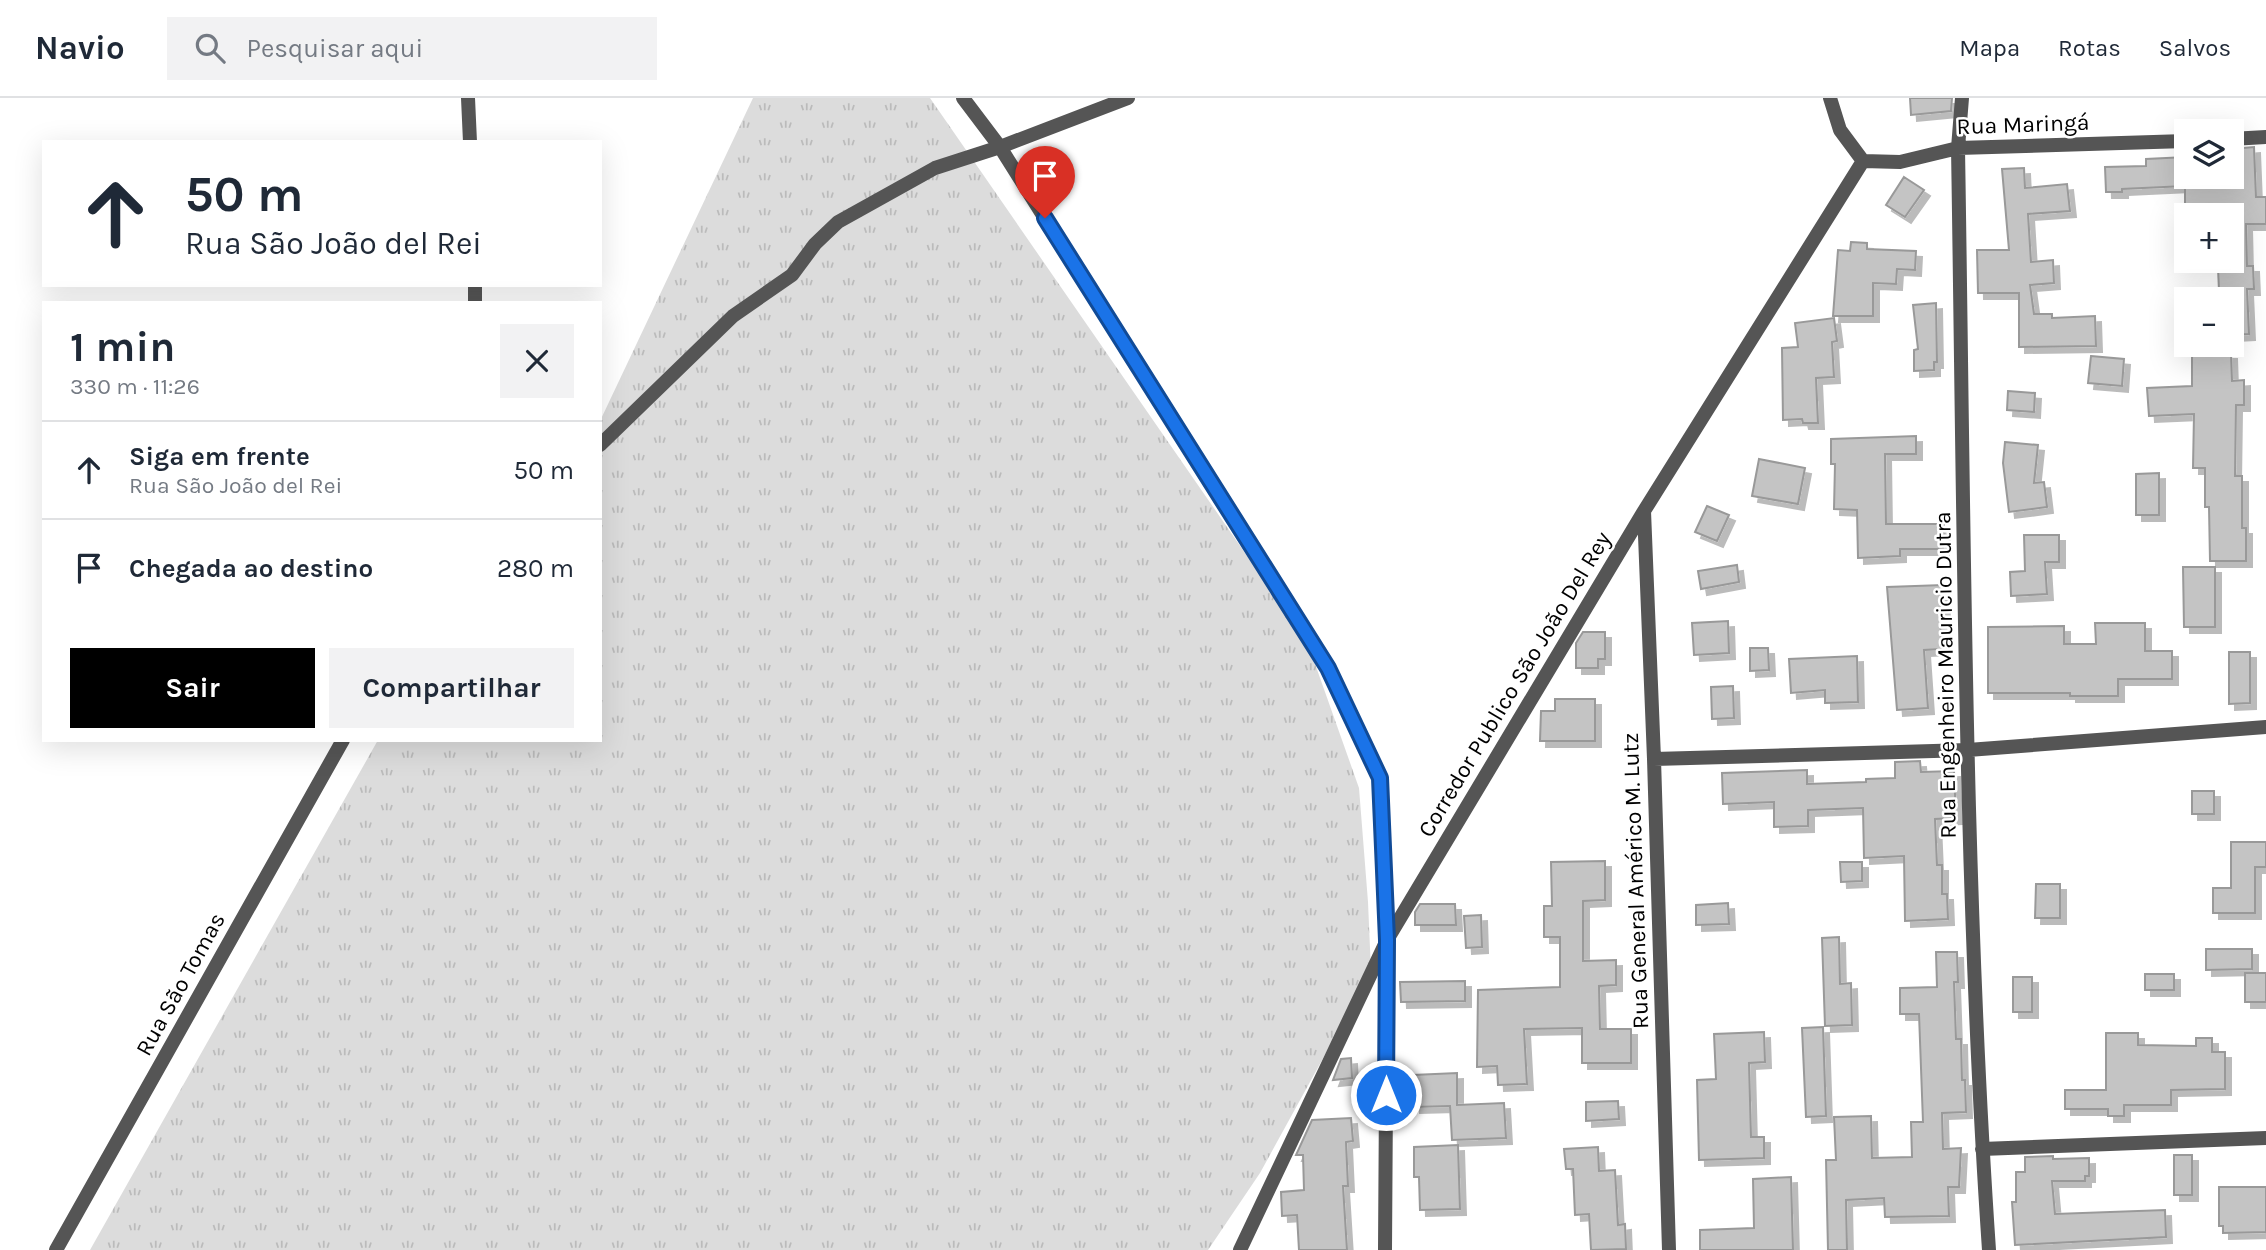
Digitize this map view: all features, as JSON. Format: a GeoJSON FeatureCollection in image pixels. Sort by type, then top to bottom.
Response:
{"type":"FeatureCollection","features":[{"type":"Feature","properties":{"kind":"street"},"geometry":{"type":"LineString","coordinates":[[468,98],[470,140]]}},
{"type":"Feature","properties":{"kind":"street"},"geometry":{"type":"LineString","coordinates":[[963,98],[1000,147],[1328,668],[1380,778],[1387,940],[1385,1250]]}},
{"type":"Feature","properties":{"kind":"street"},"geometry":{"type":"LineString","coordinates":[[602,443],[733,316],[792,275],[815,244],[838,222],[935,168],[1000,147],[1128,98]]}},
{"type":"Feature","properties":{"kind":"street"},"geometry":{"type":"LineString","coordinates":[[1830,98],[1840,130],[1863,161]]}},
{"type":"Feature","properties":{"kind":"street","name":"Rua Engenheiro Mauricio Dutra"},"geometry":{"type":"LineString","coordinates":[[1962,98],[1958,148],[1968,750],[1982,1149],[1989,1250]]}},
{"type":"Feature","properties":{"kind":"street"},"geometry":{"type":"LineString","coordinates":[[2244,138],[2266,137]]}},
{"type":"Feature","properties":{"kind":"street","name":"Rua Maringá"},"geometry":{"type":"LineString","coordinates":[[1863,161],[1900,162],[1958,148],[2174,141]]}},
{"type":"Feature","properties":{"kind":"street","name":"Corredor Publico São João Del Rey"},"geometry":{"type":"LineString","coordinates":[[1240,1250],[1387,940],[1644,511],[1863,161]]}},
{"type":"Feature","properties":{"kind":"street","name":"Rua General Américo M. Lutz"},"geometry":{"type":"LineString","coordinates":[[1644,511],[1668,1250]]}},
{"type":"Feature","properties":{"kind":"street"},"geometry":{"type":"LineString","coordinates":[[1654,759],[1968,750],[2266,727]]}},
{"type":"Feature","properties":{"kind":"street","name":"Rua São Tomas"},"geometry":{"type":"LineString","coordinates":[[56,1250],[342,742]]}},
{"type":"Feature","properties":{"kind":"street"},"geometry":{"type":"LineString","coordinates":[[1982,1149],[2266,1138]]}},
{"type":"Feature","properties":{"kind":"green space"},"geometry":{"type":"Polygon","coordinates":[[[753,98],[930,98],[1308,644],[1359,788],[1371,971],[1260,1173],[1208,1250],[90,1250],[377,742],[602,742],[602,417],[753,98]]]}},
{"type":"Feature","properties":{"kind":"building"},"geometry":{"type":"Polygon","coordinates":[[[1910,98],[1952,98],[1951,111],[1911,115],[1910,98]]]}},
{"type":"Feature","properties":{"kind":"building"},"geometry":{"type":"Polygon","coordinates":[[[2254,147],[2256,197],[2266,197],[2266,224],[2246,224],[2247,266],[2253,266],[2254,289],[2247,289],[2249,334],[2244,334],[2244,287],[2219,287],[2218,273],[2244,273],[2244,203],[2185,203],[2185,189],[2244,189],[2244,148],[2254,147]]]}},
{"type":"Feature","properties":{"kind":"building"},"geometry":{"type":"Polygon","coordinates":[[[2174,158],[2174,187],[2106,192],[2105,167],[2146,166],[2146,159],[2174,158]]]}},
{"type":"Feature","properties":{"kind":"building"},"geometry":{"type":"Polygon","coordinates":[[[2024,168],[2025,188],[2067,184],[2070,211],[2028,214],[2031,262],[2053,260],[2054,283],[2030,285],[2034,314],[2052,314],[2052,318],[2095,316],[2096,346],[2019,347],[2019,293],[1978,293],[1977,250],[2009,250],[2002,169],[2024,168]]]}},
{"type":"Feature","properties":{"kind":"building"},"geometry":{"type":"Polygon","coordinates":[[[1904,177],[1924,190],[1905,217],[1886,205],[1904,177]]]}},
{"type":"Feature","properties":{"kind":"building"},"geometry":{"type":"Polygon","coordinates":[[[1851,242],[1867,243],[1867,249],[1916,251],[1915,270],[1897,269],[1896,284],[1873,283],[1873,316],[1833,316],[1838,250],[1850,251],[1851,242]]]}},
{"type":"Feature","properties":{"kind":"building"},"geometry":{"type":"Polygon","coordinates":[[[1936,303],[1937,362],[1934,362],[1934,370],[1914,371],[1914,350],[1918,349],[1913,305],[1936,303]]]}},
{"type":"Feature","properties":{"kind":"building"},"geometry":{"type":"Polygon","coordinates":[[[1834,318],[1837,341],[1832,342],[1834,377],[1816,378],[1818,423],[1803,423],[1802,419],[1783,420],[1782,348],[1798,347],[1795,323],[1834,318]]]}},
{"type":"Feature","properties":{"kind":"building"},"geometry":{"type":"Polygon","coordinates":[[[2091,356],[2124,359],[2122,386],[2088,383],[2091,356]]]}},
{"type":"Feature","properties":{"kind":"building"},"geometry":{"type":"Polygon","coordinates":[[[2192,357],[2231,357],[2232,381],[2244,380],[2244,405],[2236,405],[2235,476],[2242,476],[2242,528],[2246,528],[2246,561],[2210,561],[2205,468],[2193,468],[2194,414],[2149,416],[2147,388],[2192,386],[2192,357]]]}},
{"type":"Feature","properties":{"kind":"building"},"geometry":{"type":"Polygon","coordinates":[[[2008,391],[2035,393],[2034,412],[2007,410],[2008,391]]]}},
{"type":"Feature","properties":{"kind":"building"},"geometry":{"type":"Polygon","coordinates":[[[1916,436],[1916,454],[1885,454],[1886,524],[1944,524],[1943,549],[1900,549],[1900,556],[1858,558],[1857,510],[1834,509],[1835,464],[1831,464],[1831,439],[1916,436]]]}},
{"type":"Feature","properties":{"kind":"building"},"geometry":{"type":"Polygon","coordinates":[[[2005,442],[2038,445],[2034,483],[2044,482],[2047,507],[2009,512],[2003,463],[2005,442]]]}},
{"type":"Feature","properties":{"kind":"building"},"geometry":{"type":"Polygon","coordinates":[[[1759,459],[1805,468],[1798,504],[1752,496],[1759,459]]]}},
{"type":"Feature","properties":{"kind":"building"},"geometry":{"type":"Polygon","coordinates":[[[2159,473],[2159,515],[2136,515],[2136,474],[2159,473]]]}},
{"type":"Feature","properties":{"kind":"building"},"geometry":{"type":"Polygon","coordinates":[[[1707,506],[1729,515],[1717,541],[1695,532],[1707,506]]]}},
{"type":"Feature","properties":{"kind":"building"},"geometry":{"type":"Polygon","coordinates":[[[2024,535],[2059,535],[2059,562],[2045,562],[2047,594],[2011,596],[2010,572],[2025,571],[2024,535]]]}},
{"type":"Feature","properties":{"kind":"building"},"geometry":{"type":"Polygon","coordinates":[[[1737,565],[1739,582],[1701,589],[1698,571],[1737,565]]]}},
{"type":"Feature","properties":{"kind":"building"},"geometry":{"type":"Polygon","coordinates":[[[2183,567],[2215,567],[2215,627],[2184,627],[2183,567]]]}},
{"type":"Feature","properties":{"kind":"building"},"geometry":{"type":"Polygon","coordinates":[[[1943,585],[1944,616],[1940,616],[1942,649],[1924,650],[1928,708],[1897,710],[1887,587],[1943,585]]]}},
{"type":"Feature","properties":{"kind":"building"},"geometry":{"type":"Polygon","coordinates":[[[1728,621],[1729,653],[1694,655],[1692,623],[1728,621]]]}},
{"type":"Feature","properties":{"kind":"building"},"geometry":{"type":"Polygon","coordinates":[[[2095,623],[2145,623],[2145,651],[2172,651],[2172,679],[2118,679],[2118,696],[1988,693],[1988,627],[2064,626],[2064,644],[2096,644],[2095,623]]]}},
{"type":"Feature","properties":{"kind":"building"},"geometry":{"type":"Polygon","coordinates":[[[1583,632],[1605,632],[1605,659],[1598,659],[1598,668],[1576,668],[1576,643],[1583,632]]]}},
{"type":"Feature","properties":{"kind":"building"},"geometry":{"type":"Polygon","coordinates":[[[1750,648],[1768,648],[1769,670],[1750,671],[1750,648]]]}},
{"type":"Feature","properties":{"kind":"building"},"geometry":{"type":"Polygon","coordinates":[[[2229,652],[2250,652],[2250,703],[2229,704],[2229,652]]]}},
{"type":"Feature","properties":{"kind":"building"},"geometry":{"type":"Polygon","coordinates":[[[1857,656],[1858,702],[1825,703],[1825,690],[1791,693],[1789,659],[1857,656]]]}},
{"type":"Feature","properties":{"kind":"building"},"geometry":{"type":"Polygon","coordinates":[[[1733,686],[1734,718],[1712,719],[1711,687],[1733,686]]]}},
{"type":"Feature","properties":{"kind":"building"},"geometry":{"type":"Polygon","coordinates":[[[1555,699],[1595,699],[1595,741],[1540,741],[1541,711],[1555,711],[1555,699]]]}},
{"type":"Feature","properties":{"kind":"building"},"geometry":{"type":"Polygon","coordinates":[[[1920,761],[1921,772],[1954,771],[1956,818],[1935,819],[1937,865],[1942,865],[1942,894],[1947,894],[1948,919],[1905,921],[1904,856],[1864,858],[1863,808],[1808,810],[1808,826],[1774,827],[1774,802],[1723,804],[1722,773],[1807,770],[1807,784],[1866,782],[1866,779],[1895,778],[1895,762],[1920,761]]]}},
{"type":"Feature","properties":{"kind":"building"},"geometry":{"type":"Polygon","coordinates":[[[2192,791],[2214,791],[2214,814],[2192,814],[2192,791]]]}},
{"type":"Feature","properties":{"kind":"building"},"geometry":{"type":"Polygon","coordinates":[[[2231,842],[2266,842],[2266,867],[2255,867],[2255,913],[2213,913],[2213,888],[2231,888],[2231,842]]]}},
{"type":"Feature","properties":{"kind":"building"},"geometry":{"type":"Polygon","coordinates":[[[1605,861],[1605,900],[1583,901],[1583,961],[1616,960],[1616,985],[1599,986],[1600,1029],[1631,1029],[1631,1063],[1582,1063],[1582,1028],[1524,1029],[1527,1084],[1498,1085],[1497,1066],[1477,1067],[1478,990],[1560,987],[1560,937],[1544,937],[1544,906],[1552,906],[1551,862],[1605,861]]]}},
{"type":"Feature","properties":{"kind":"building"},"geometry":{"type":"Polygon","coordinates":[[[1840,862],[1862,862],[1862,881],[1841,882],[1840,862]]]}},
{"type":"Feature","properties":{"kind":"building"},"geometry":{"type":"Polygon","coordinates":[[[2036,884],[2060,884],[2060,918],[2035,918],[2036,884]]]}},
{"type":"Feature","properties":{"kind":"building"},"geometry":{"type":"Polygon","coordinates":[[[1728,903],[1729,924],[1696,925],[1696,905],[1728,903]]]}},
{"type":"Feature","properties":{"kind":"building"},"geometry":{"type":"Polygon","coordinates":[[[1420,904],[1455,904],[1456,925],[1415,925],[1415,912],[1420,904]]]}},
{"type":"Feature","properties":{"kind":"building"},"geometry":{"type":"Polygon","coordinates":[[[1481,915],[1482,947],[1466,948],[1464,916],[1481,915]]]}},
{"type":"Feature","properties":{"kind":"building"},"geometry":{"type":"Polygon","coordinates":[[[1839,937],[1840,984],[1851,983],[1852,1025],[1825,1026],[1822,938],[1839,937]]]}},
{"type":"Feature","properties":{"kind":"building"},"geometry":{"type":"Polygon","coordinates":[[[2206,949],[2252,949],[2252,969],[2206,970],[2206,949]]]}},
{"type":"Feature","properties":{"kind":"building"},"geometry":{"type":"Polygon","coordinates":[[[1936,952],[1957,952],[1958,982],[1954,982],[1956,1039],[1961,1039],[1962,1080],[1965,1080],[1966,1112],[1942,1113],[1943,1149],[1961,1148],[1959,1187],[1948,1187],[1949,1216],[1885,1217],[1884,1198],[1846,1200],[1847,1250],[1828,1250],[1826,1160],[1836,1160],[1834,1117],[1871,1116],[1872,1158],[1912,1157],[1911,1122],[1923,1122],[1919,1014],[1900,1014],[1900,988],[1937,987],[1936,952]]]}},
{"type":"Feature","properties":{"kind":"building"},"geometry":{"type":"Polygon","coordinates":[[[2245,973],[2266,973],[2266,1002],[2245,1002],[2245,973]]]}},
{"type":"Feature","properties":{"kind":"building"},"geometry":{"type":"Polygon","coordinates":[[[2145,974],[2174,974],[2174,990],[2145,990],[2145,974]]]}},
{"type":"Feature","properties":{"kind":"building"},"geometry":{"type":"Polygon","coordinates":[[[2013,977],[2032,977],[2032,1012],[2013,1012],[2013,977]]]}},
{"type":"Feature","properties":{"kind":"building"},"geometry":{"type":"Polygon","coordinates":[[[1465,981],[1465,1001],[1401,1002],[1400,982],[1465,981]]]}},
{"type":"Feature","properties":{"kind":"building"},"geometry":{"type":"Polygon","coordinates":[[[1823,1027],[1826,1116],[1806,1117],[1802,1028],[1823,1027]]]}},
{"type":"Feature","properties":{"kind":"building"},"geometry":{"type":"Polygon","coordinates":[[[1764,1032],[1765,1062],[1749,1063],[1751,1137],[1764,1137],[1764,1158],[1699,1160],[1697,1080],[1716,1079],[1714,1034],[1764,1032]]]}},
{"type":"Feature","properties":{"kind":"building"},"geometry":{"type":"Polygon","coordinates":[[[2106,1033],[2138,1033],[2138,1045],[2196,1046],[2196,1038],[2212,1038],[2212,1052],[2225,1052],[2225,1089],[2171,1090],[2171,1105],[2124,1105],[2124,1116],[2108,1116],[2108,1109],[2065,1109],[2065,1090],[2106,1090],[2106,1033]]]}},
{"type":"Feature","properties":{"kind":"building"},"geometry":{"type":"Polygon","coordinates":[[[1351,1058],[1352,1078],[1333,1080],[1341,1059],[1351,1058]]]}},
{"type":"Feature","properties":{"kind":"building"},"geometry":{"type":"Polygon","coordinates":[[[1457,1073],[1457,1105],[1504,1103],[1506,1138],[1452,1140],[1450,1106],[1414,1107],[1413,1075],[1457,1073]]]}},
{"type":"Feature","properties":{"kind":"building"},"geometry":{"type":"Polygon","coordinates":[[[1618,1101],[1619,1119],[1586,1121],[1586,1102],[1618,1101]]]}},
{"type":"Feature","properties":{"kind":"building"},"geometry":{"type":"Polygon","coordinates":[[[1351,1118],[1353,1141],[1346,1142],[1348,1186],[1343,1186],[1347,1250],[1299,1250],[1297,1215],[1282,1216],[1281,1192],[1304,1190],[1303,1155],[1296,1155],[1312,1120],[1351,1118]]]}},
{"type":"Feature","properties":{"kind":"building"},"geometry":{"type":"Polygon","coordinates":[[[1458,1145],[1460,1209],[1420,1210],[1419,1177],[1414,1177],[1414,1147],[1458,1145]]]}},
{"type":"Feature","properties":{"kind":"building"},"geometry":{"type":"Polygon","coordinates":[[[1598,1147],[1599,1171],[1615,1170],[1618,1225],[1625,1224],[1626,1249],[1591,1250],[1589,1214],[1575,1215],[1573,1169],[1566,1169],[1564,1149],[1598,1147]]]}},
{"type":"Feature","properties":{"kind":"building"},"geometry":{"type":"Polygon","coordinates":[[[2174,1155],[2192,1155],[2192,1195],[2174,1195],[2174,1155]]]}},
{"type":"Feature","properties":{"kind":"building"},"geometry":{"type":"Polygon","coordinates":[[[2053,1156],[2053,1159],[2089,1158],[2089,1176],[2085,1176],[2085,1181],[2052,1181],[2055,1214],[2165,1210],[2166,1237],[2015,1245],[2012,1202],[2016,1202],[2016,1172],[2025,1172],[2025,1157],[2053,1156]]]}},
{"type":"Feature","properties":{"kind":"building"},"geometry":{"type":"Polygon","coordinates":[[[1791,1177],[1793,1250],[1700,1250],[1700,1230],[1754,1228],[1753,1179],[1791,1177]]]}},
{"type":"Feature","properties":{"kind":"building"},"geometry":{"type":"Polygon","coordinates":[[[2219,1187],[2266,1187],[2266,1232],[2223,1233],[2223,1226],[2219,1226],[2219,1187]]]}},
{"type":"Feature","properties":{"kind":"route"},"geometry":{"type":"LineString","coordinates":[[1045,218],[1328,668],[1380,778],[1387,940],[1386,1095]]}}]}
